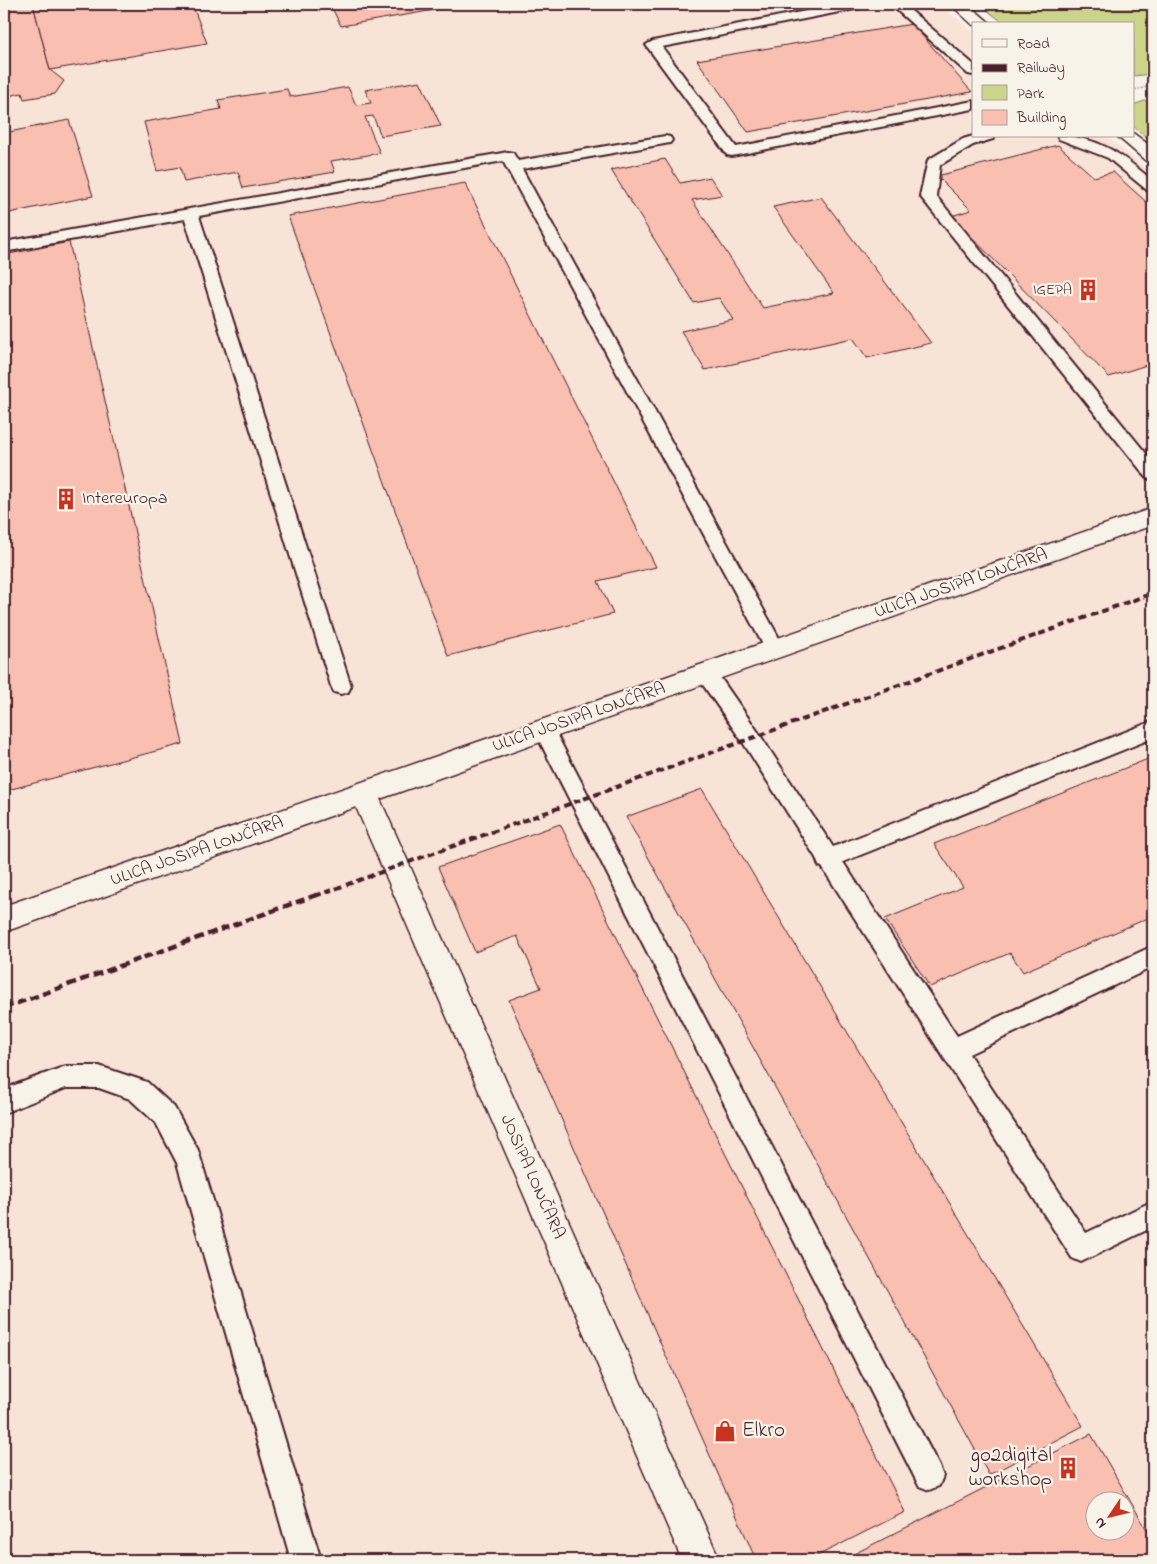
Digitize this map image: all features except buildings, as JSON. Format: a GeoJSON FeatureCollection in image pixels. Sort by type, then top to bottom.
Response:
{"type":"FeatureCollection","features":[{"type":"Feature","properties":{"kind":"street"},"geometry":{"type":"LineString","coordinates":[[958,4],[980,22]]}},
{"type":"Feature","properties":{"kind":"street"},"geometry":{"type":"LineString","coordinates":[[1129,138],[1153,157]]}},
{"type":"Feature","properties":{"kind":"street","name":"ULICA JOSIPA LONČARA"},"geometry":{"type":"LineString","coordinates":[[4,919],[1153,516]]}},
{"type":"Feature","properties":{"kind":"street","name":"JOSIPA LONČARA"},"geometry":{"type":"LineString","coordinates":[[364,794],[701,1560]]}},
{"type":"Feature","properties":{"kind":"lane"},"geometry":{"type":"LineString","coordinates":[[860,4],[653,45],[732,152],[972,105]]}},
{"type":"Feature","properties":{"kind":"lane"},"geometry":{"type":"LineString","coordinates":[[896,4],[972,70]]}},
{"type":"Feature","properties":{"kind":"lane"},"geometry":{"type":"LineString","coordinates":[[981,138],[968,142],[933,163],[928,196],[1153,474]]}},
{"type":"Feature","properties":{"kind":"lane"},"geometry":{"type":"LineString","coordinates":[[1069,138],[1113,156],[1153,188]]}},
{"type":"Feature","properties":{"kind":"lane"},"geometry":{"type":"LineString","coordinates":[[513,166],[665,140]]}},
{"type":"Feature","properties":{"kind":"lane"},"geometry":{"type":"LineString","coordinates":[[4,247],[508,156],[775,649]]}},
{"type":"Feature","properties":{"kind":"lane"},"geometry":{"type":"LineString","coordinates":[[191,214],[341,686]]}},
{"type":"Feature","properties":{"kind":"lane"},"geometry":{"type":"LineString","coordinates":[[1134,452],[1153,446]]}},
{"type":"Feature","properties":{"kind":"lane"},"geometry":{"type":"LineString","coordinates":[[706,673],[751,738],[827,859],[1081,1249],[1153,1214]]}},
{"type":"Feature","properties":{"kind":"lane"},"geometry":{"type":"LineString","coordinates":[[827,859],[1153,729]]}},
{"type":"Feature","properties":{"kind":"lane"},"geometry":{"type":"LineString","coordinates":[[544,730],[929,1476]]}},
{"type":"Feature","properties":{"kind":"lane"},"geometry":{"type":"LineString","coordinates":[[952,1050],[1153,956]]}},
{"type":"Feature","properties":{"kind":"lane"},"geometry":{"type":"LineString","coordinates":[[4,1102],[66,1077],[99,1077],[138,1090],[165,1115],[189,1159],[306,1560]]}},
{"type":"Feature","properties":{"kind":"path"},"geometry":{"type":"LineString","coordinates":[[1134,90],[1153,86]]}},
{"type":"Feature","properties":{"kind":"shaded area"},"geometry":{"type":"Polygon","coordinates":[[[4,4],[938,4],[972,31],[972,138],[1108,138],[1153,174],[1153,1560],[4,1560],[4,4]]]}},
{"type":"Feature","properties":{"kind":"green space"},"geometry":{"type":"Polygon","coordinates":[[[979,4],[1153,4],[1153,74],[1134,76],[1134,22],[1002,22],[979,4]]]}},
{"type":"Feature","properties":{"kind":"green space"},"geometry":{"type":"Polygon","coordinates":[[[1153,98],[1153,143],[1134,127],[1134,105],[1153,98]]]}},
{"type":"Feature","properties":{"kind":"railway"},"geometry":{"type":"LineString","coordinates":[[315,896],[1153,593]]}},
{"type":"Feature","properties":{"kind":"railway"},"geometry":{"type":"LineString","coordinates":[[4,1008],[319,894]]}},
{"type":"Feature","properties":{"kind":"place","name":"IGEPA"},"geometry":{"type":"Point","coordinates":[1088,290]}},
{"type":"Feature","properties":{"kind":"place","name":"Intereuropa"},"geometry":{"type":"Point","coordinates":[66,499]}},
{"type":"Feature","properties":{"kind":"place","name":"Elkro"},"geometry":{"type":"Point","coordinates":[725,1431]}},
{"type":"Feature","properties":{"kind":"place","name":"go2digital workshop"},"geometry":{"type":"Point","coordinates":[1068,1468]}}]}
